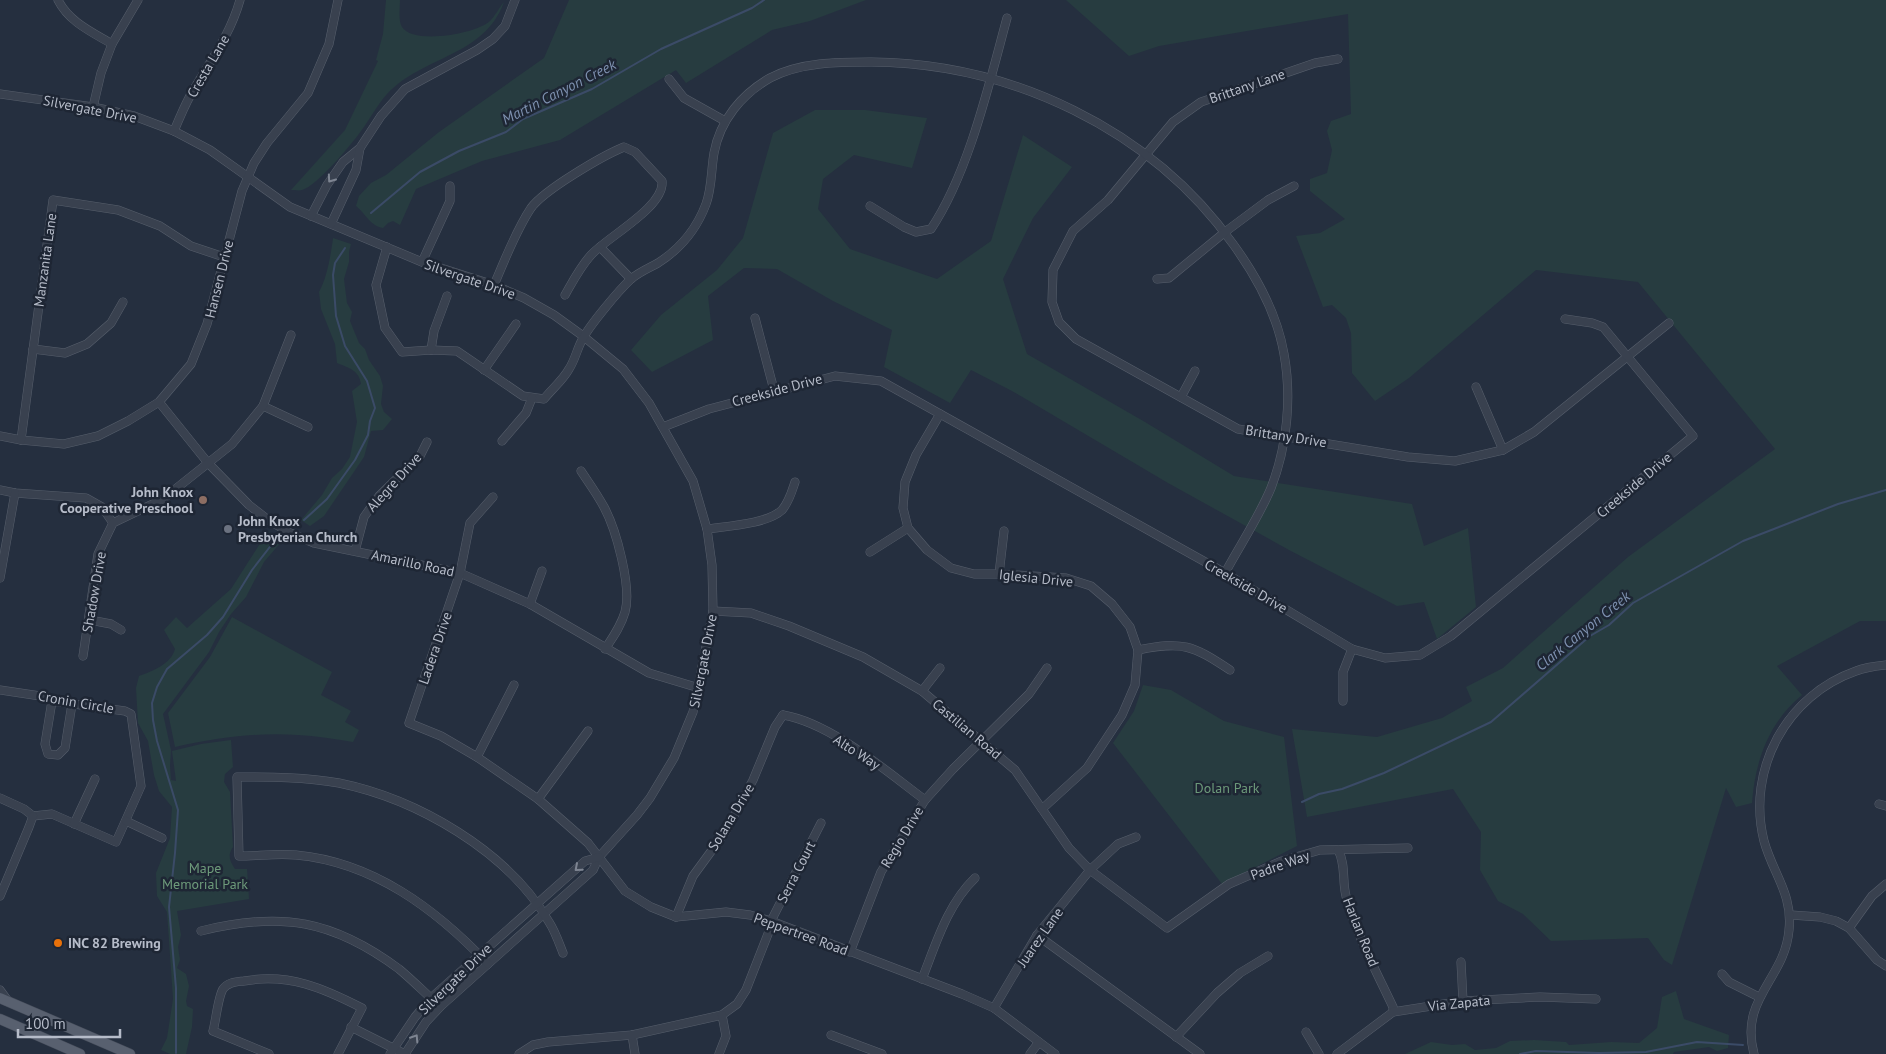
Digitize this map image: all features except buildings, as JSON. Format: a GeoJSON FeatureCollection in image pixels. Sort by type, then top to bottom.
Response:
{"type":"FeatureCollection","features":[{"type":"Feature","properties":{"kind":"main road"},"geometry":{"type":"LineString","coordinates":[[4,1000],[130,1054]]}},
{"type":"Feature","properties":{"kind":"main road"},"geometry":{"type":"LineString","coordinates":[[0,1019],[80,1054]]}},
{"type":"Feature","properties":{"kind":"street"},"geometry":{"type":"LineString","coordinates":[[58,0],[69,16],[82,27],[112,44]]}},
{"type":"Feature","properties":{"kind":"street"},"geometry":{"type":"LineString","coordinates":[[93,107],[101,73],[112,44],[138,0]]}},
{"type":"Feature","properties":{"kind":"street","name":"Cresta Lane"},"geometry":{"type":"LineString","coordinates":[[174,130],[189,98],[222,46],[240,0]]}},
{"type":"Feature","properties":{"kind":"street","name":"Hansen Drive"},"geometry":{"type":"LineString","coordinates":[[0,436],[64,444],[98,436],[128,421],[159,402],[191,364],[207,324],[242,191],[254,163],[266,143],[308,93],[329,44],[338,0]]}},
{"type":"Feature","properties":{"kind":"street"},"geometry":{"type":"LineString","coordinates":[[311,216],[327,185],[343,162],[360,148],[381,116],[405,89],[477,50],[493,39],[505,26],[515,0]]}},
{"type":"Feature","properties":{"kind":"street"},"geometry":{"type":"LineString","coordinates":[[870,206],[904,227],[916,232],[931,229],[964,161],[991,78],[1007,18]]}},
{"type":"Feature","properties":{"kind":"street","name":"Brittany Lane"},"geometry":{"type":"LineString","coordinates":[[1147,156],[1173,122],[1201,102],[1315,63],[1338,59]]}},
{"type":"Feature","properties":{"kind":"street"},"geometry":{"type":"LineString","coordinates":[[387,247],[376,285],[385,328],[402,352],[457,351],[523,396],[544,399],[569,370],[583,336],[631,279],[675,250],[690,235],[707,203],[714,152],[725,121],[739,102],[755,88],[784,71],[805,66],[851,62],[891,62],[964,72],[991,78],[1034,92],[1076,110],[1125,140],[1180,183],[1225,232],[1258,282],[1270,306],[1284,356],[1287,383],[1288,406],[1284,436],[1279,464],[1270,490],[1225,573]]}},
{"type":"Feature","properties":{"kind":"street"},"geometry":{"type":"LineString","coordinates":[[669,79],[684,98],[725,121]]}},
{"type":"Feature","properties":{"kind":"street","name":"Silvergate Drive"},"geometry":{"type":"LineString","coordinates":[[0,94],[93,107],[134,116],[174,130],[210,150],[290,207],[422,262],[524,298],[554,315],[623,369],[648,403],[693,481],[707,530],[712,566],[713,611],[699,688],[684,736],[662,779],[637,815],[599,857],[593,870],[441,1006],[426,1022],[405,1054]]}},
{"type":"Feature","properties":{"kind":"street"},"geometry":{"type":"LineString","coordinates":[[494,286],[519,228],[532,207],[551,189],[624,147],[635,152],[662,181],[663,187],[644,214],[600,246],[582,267],[565,294]]}},
{"type":"Feature","properties":{"kind":"street"},"geometry":{"type":"LineString","coordinates":[[331,224],[356,170],[360,148]]}},
{"type":"Feature","properties":{"kind":"street","name":"Brittany Drive"},"geometry":{"type":"LineString","coordinates":[[1147,156],[1108,200],[1073,231],[1053,270],[1052,302],[1059,322],[1076,339],[1238,429],[1440,460],[1455,461],[1503,450],[1534,432],[1669,323]]}},
{"type":"Feature","properties":{"kind":"street"},"geometry":{"type":"LineString","coordinates":[[422,262],[450,201],[450,186]]}},
{"type":"Feature","properties":{"kind":"street"},"geometry":{"type":"LineString","coordinates":[[1157,279],[1169,278],[1268,200],[1294,186]]}},
{"type":"Feature","properties":{"kind":"street","name":"Manzanita Lane"},"geometry":{"type":"LineString","coordinates":[[22,440],[54,200],[118,210],[160,226],[191,246],[224,257]]}},
{"type":"Feature","properties":{"kind":"street"},"geometry":{"type":"LineString","coordinates":[[600,246],[631,279]]}},
{"type":"Feature","properties":{"kind":"street"},"geometry":{"type":"LineString","coordinates":[[431,350],[434,331],[447,296]]}},
{"type":"Feature","properties":{"kind":"street"},"geometry":{"type":"LineString","coordinates":[[33,349],[65,353],[87,344],[111,323],[123,302]]}},
{"type":"Feature","properties":{"kind":"street"},"geometry":{"type":"LineString","coordinates":[[755,318],[774,390]]}},
{"type":"Feature","properties":{"kind":"street"},"geometry":{"type":"LineString","coordinates":[[1565,318],[1603,327],[1627,357]]}},
{"type":"Feature","properties":{"kind":"street"},"geometry":{"type":"LineString","coordinates":[[484,370],[516,324]]}},
{"type":"Feature","properties":{"kind":"street"},"geometry":{"type":"LineString","coordinates":[[0,490],[15,493],[86,498],[102,508],[113,523],[163,499],[232,444],[263,406],[291,335]]}},
{"type":"Feature","properties":{"kind":"street","name":"Creekside Drive"},"geometry":{"type":"LineString","coordinates":[[663,427],[709,409],[774,390],[835,376],[881,382],[1225,573],[1352,649],[1385,658],[1420,655],[1450,636],[1693,436],[1627,357]]}},
{"type":"Feature","properties":{"kind":"street"},"geometry":{"type":"LineString","coordinates":[[1181,397],[1195,371]]}},
{"type":"Feature","properties":{"kind":"street"},"geometry":{"type":"LineString","coordinates":[[1476,387],[1503,450]]}},
{"type":"Feature","properties":{"kind":"street"},"geometry":{"type":"LineString","coordinates":[[502,441],[526,413],[532,398]]}},
{"type":"Feature","properties":{"kind":"street","name":"Amarillo Road"},"geometry":{"type":"LineString","coordinates":[[159,402],[208,463],[249,505],[288,532],[314,543],[460,573],[530,604],[649,674],[699,688]]}},
{"type":"Feature","properties":{"kind":"street"},"geometry":{"type":"LineString","coordinates":[[263,406],[308,427]]}},
{"type":"Feature","properties":{"kind":"street"},"geometry":{"type":"LineString","coordinates":[[870,552],[908,528],[903,508],[905,482],[916,454],[940,414]]}},
{"type":"Feature","properties":{"kind":"street","name":"Alegre Drive"},"geometry":{"type":"LineString","coordinates":[[355,551],[364,517],[379,496],[420,456],[427,442]]}},
{"type":"Feature","properties":{"kind":"street"},"geometry":{"type":"LineString","coordinates":[[581,471],[605,508],[616,538],[626,579],[626,609],[618,630],[605,649]]}},
{"type":"Feature","properties":{"kind":"street"},"geometry":{"type":"LineString","coordinates":[[707,530],[766,519],[781,510],[790,498],[795,482]]}},
{"type":"Feature","properties":{"kind":"street"},"geometry":{"type":"LineString","coordinates":[[0,578],[15,493]]}},
{"type":"Feature","properties":{"kind":"street","name":"Ladera Drive"},"geometry":{"type":"LineString","coordinates":[[409,723],[460,573],[470,523],[492,497]]}},
{"type":"Feature","properties":{"kind":"street","name":"Shadow Drive"},"geometry":{"type":"LineString","coordinates":[[84,656],[98,554],[113,523]]}},
{"type":"Feature","properties":{"kind":"street","name":"Iglesia Drive"},"geometry":{"type":"LineString","coordinates":[[908,528],[928,550],[951,568],[974,574],[1066,578],[1091,586],[1112,604],[1130,627],[1138,650],[1135,685],[1122,716],[1087,768],[1042,809]]}},
{"type":"Feature","properties":{"kind":"street"},"geometry":{"type":"LineString","coordinates":[[1000,574],[1004,531]]}},
{"type":"Feature","properties":{"kind":"street"},"geometry":{"type":"LineString","coordinates":[[530,604],[542,571]]}},
{"type":"Feature","properties":{"kind":"street","name":"Castilian Road"},"geometry":{"type":"LineString","coordinates":[[713,611],[751,613],[789,626],[863,657],[922,691],[1015,770],[1069,848],[1090,870],[1167,928]]}},
{"type":"Feature","properties":{"kind":"street"},"geometry":{"type":"LineString","coordinates":[[90,620],[111,624],[121,630]]}},
{"type":"Feature","properties":{"kind":"street"},"geometry":{"type":"LineString","coordinates":[[1138,650],[1165,645],[1188,647],[1206,654],[1230,670]]}},
{"type":"Feature","properties":{"kind":"street"},"geometry":{"type":"LineString","coordinates":[[1343,701],[1343,672],[1352,649]]}},
{"type":"Feature","properties":{"kind":"street"},"geometry":{"type":"LineString","coordinates":[[1754,1054],[1751,1039],[1752,1021],[1759,997],[1783,956],[1788,941],[1791,915],[1785,891],[1770,860],[1760,821],[1761,783],[1772,746],[1791,716],[1817,692],[1856,670],[1886,665]]}},
{"type":"Feature","properties":{"kind":"street"},"geometry":{"type":"LineString","coordinates":[[922,691],[940,668]]}},
{"type":"Feature","properties":{"kind":"street","name":"Regio Drive"},"geometry":{"type":"LineString","coordinates":[[850,952],[881,872],[925,800],[953,769],[1029,694],[1047,668]]}},
{"type":"Feature","properties":{"kind":"street"},"geometry":{"type":"LineString","coordinates":[[478,757],[514,685]]}},
{"type":"Feature","properties":{"kind":"street","name":"Cronin Circle"},"geometry":{"type":"LineString","coordinates":[[0,690],[47,697],[52,701],[125,711],[131,714],[140,786],[116,842],[52,814],[33,816],[24,809],[0,798]]}},
{"type":"Feature","properties":{"kind":"street"},"geometry":{"type":"LineString","coordinates":[[52,701],[45,744],[48,754],[58,755],[65,748],[72,704]]}},
{"type":"Feature","properties":{"kind":"street"},"geometry":{"type":"LineString","coordinates":[[780,706],[783,715]]}},
{"type":"Feature","properties":{"kind":"street","name":"Alto Way"},"geometry":{"type":"LineString","coordinates":[[783,715],[797,717],[840,739],[925,800]]}},
{"type":"Feature","properties":{"kind":"street","name":"Solana Drive"},"geometry":{"type":"LineString","coordinates":[[676,917],[693,876],[730,823],[753,780],[775,727],[783,715]]}},
{"type":"Feature","properties":{"kind":"street","name":"Peppertree Road"},"geometry":{"type":"LineString","coordinates":[[409,723],[441,736],[478,757],[538,799],[588,843],[625,891],[651,907],[676,917],[726,912],[750,915],[770,921],[994,1008],[1055,1054]]}},
{"type":"Feature","properties":{"kind":"street"},"geometry":{"type":"LineString","coordinates":[[538,799],[588,732]]}},
{"type":"Feature","properties":{"kind":"street"},"geometry":{"type":"LineString","coordinates":[[488,964],[443,922],[408,894],[363,871],[328,860],[295,855],[239,856],[237,778],[281,776],[338,783],[399,801],[452,829],[491,856],[525,890],[550,922],[563,953]]}},
{"type":"Feature","properties":{"kind":"street"},"geometry":{"type":"LineString","coordinates":[[74,824],[95,779]]}},
{"type":"Feature","properties":{"kind":"street"},"geometry":{"type":"LineString","coordinates":[[0,896],[33,816]]}},
{"type":"Feature","properties":{"kind":"street"},"geometry":{"type":"LineString","coordinates":[[126,821],[162,838]]}},
{"type":"Feature","properties":{"kind":"street","name":"Serra Court"},"geometry":{"type":"LineString","coordinates":[[722,1015],[737,1004],[746,990],[768,934],[770,921],[821,823]]}},
{"type":"Feature","properties":{"kind":"street","name":"Juarez Lane"},"geometry":{"type":"LineString","coordinates":[[994,1008],[1037,936],[1090,870],[1118,844],[1136,837]]}},
{"type":"Feature","properties":{"kind":"street","name":"Padre Way"},"geometry":{"type":"LineString","coordinates":[[1167,928],[1229,884],[1282,861],[1320,850],[1408,848]]}},
{"type":"Feature","properties":{"kind":"street","name":"Harlan Road"},"geometry":{"type":"LineString","coordinates":[[1338,850],[1341,856],[1345,894],[1354,923],[1393,1007],[1393,1012]]}},
{"type":"Feature","properties":{"kind":"street","name":"Silvergate Drive"},"geometry":{"type":"LineString","coordinates":[[391,1051],[414,1017],[431,998],[585,861],[599,857]]}},
{"type":"Feature","properties":{"kind":"street"},"geometry":{"type":"LineString","coordinates":[[922,979],[951,910],[962,890],[975,878]]}},
{"type":"Feature","properties":{"kind":"street"},"geometry":{"type":"LineString","coordinates":[[1849,928],[1872,896],[1886,884]]}},
{"type":"Feature","properties":{"kind":"street"},"geometry":{"type":"LineString","coordinates":[[1791,915],[1820,917],[1836,921],[1849,928],[1877,960],[1886,966]]}},
{"type":"Feature","properties":{"kind":"street"},"geometry":{"type":"LineString","coordinates":[[201,931],[227,924],[264,920],[307,924],[339,933],[373,951],[401,971],[441,1006]]}},
{"type":"Feature","properties":{"kind":"street"},"geometry":{"type":"LineString","coordinates":[[1037,936],[1200,1054]]}},
{"type":"Feature","properties":{"kind":"street"},"geometry":{"type":"LineString","coordinates":[[1176,1036],[1217,993],[1240,973],[1268,956]]}},
{"type":"Feature","properties":{"kind":"street"},"geometry":{"type":"LineString","coordinates":[[1461,962],[1463,1001]]}},
{"type":"Feature","properties":{"kind":"street"},"geometry":{"type":"LineString","coordinates":[[1722,974],[1729,982],[1759,997]]}},
{"type":"Feature","properties":{"kind":"street"},"geometry":{"type":"LineString","coordinates":[[269,1054],[213,1031],[222,990],[229,984],[252,980],[288,980],[325,989],[362,1008],[338,1054]]}},
{"type":"Feature","properties":{"kind":"street"},"geometry":{"type":"LineString","coordinates":[[0,990],[4,1000]]}},
{"type":"Feature","properties":{"kind":"street","name":"Via Zapata"},"geometry":{"type":"LineString","coordinates":[[1337,1054],[1393,1012],[1463,1001],[1540,997],[1596,999]]}},
{"type":"Feature","properties":{"kind":"street"},"geometry":{"type":"LineString","coordinates":[[519,1054],[533,1045],[548,1042],[632,1035],[722,1015],[726,1036],[720,1054]]}},
{"type":"Feature","properties":{"kind":"street"},"geometry":{"type":"LineString","coordinates":[[351,1027],[391,1051],[405,1054]]}},
{"type":"Feature","properties":{"kind":"street"},"geometry":{"type":"LineString","coordinates":[[1306,1032],[1320,1054]]}},
{"type":"Feature","properties":{"kind":"street"},"geometry":{"type":"LineString","coordinates":[[632,1035],[635,1054]]}},
{"type":"Feature","properties":{"kind":"street"},"geometry":{"type":"LineString","coordinates":[[830,1035],[882,1054]]}},
{"type":"Feature","properties":{"kind":"street"},"geometry":{"type":"LineString","coordinates":[[1030,1054],[1039,1042]]}},
{"type":"Feature","properties":{"kind":"green space"},"geometry":{"type":"Polygon","coordinates":[[[386,0],[400,0],[401,24],[408,32],[431,36],[445,36],[483,26],[492,19],[504,2],[495,20],[482,34],[468,45],[402,81],[387,94],[350,146],[316,181],[302,190],[291,190],[345,130],[378,61],[376,60],[383,34],[386,0]]]}},
{"type":"Feature","properties":{"kind":"green space"},"geometry":{"type":"Polygon","coordinates":[[[569,0],[866,0],[810,21],[772,30],[686,83],[676,70],[560,140],[482,161],[416,189],[400,225],[393,221],[383,228],[371,222],[356,206],[359,196],[371,183],[386,175],[439,132],[544,58],[569,0]]]}},
{"type":"Feature","properties":{"kind":"green space"},"geometry":{"type":"Polygon","coordinates":[[[1066,0],[1886,0],[1886,621],[1860,621],[1777,666],[1802,695],[1790,706],[1772,730],[1760,757],[1752,803],[1736,807],[1726,788],[1672,965],[1664,960],[1648,938],[1551,941],[1523,914],[1498,901],[1480,870],[1481,832],[1453,789],[1307,817],[1292,729],[1377,737],[1442,718],[1472,701],[1466,687],[1503,668],[1628,557],[1775,449],[1638,282],[1536,270],[1409,378],[1375,401],[1352,373],[1351,333],[1346,318],[1332,305],[1323,307],[1296,236],[1320,233],[1345,219],[1310,191],[1310,179],[1327,173],[1332,150],[1327,131],[1331,121],[1351,114],[1348,14],[1159,46],[1129,56],[1066,0]]]}},
{"type":"Feature","properties":{"kind":"green space"},"geometry":{"type":"Polygon","coordinates":[[[815,110],[865,110],[927,118],[912,168],[854,155],[823,179],[818,209],[850,249],[937,279],[991,241],[1023,135],[1072,167],[1033,218],[1003,279],[1027,354],[1234,476],[1412,504],[1424,546],[1468,528],[1476,607],[1437,639],[1424,602],[1397,606],[1289,550],[1168,483],[1012,391],[971,370],[950,403],[884,367],[892,330],[833,301],[777,269],[744,268],[708,296],[713,340],[652,372],[631,350],[661,315],[717,270],[743,238],[773,133],[815,110]]]}},
{"type":"Feature","properties":{"kind":"green space"},"geometry":{"type":"Polygon","coordinates":[[[333,238],[351,244],[349,262],[344,279],[347,303],[352,312],[350,321],[359,343],[365,349],[369,360],[380,376],[383,386],[381,404],[384,412],[392,419],[383,430],[371,431],[364,457],[324,516],[310,526],[301,520],[350,457],[357,422],[352,391],[361,384],[356,373],[337,363],[335,344],[321,309],[319,292],[330,258],[333,238]]]}},
{"type":"Feature","properties":{"kind":"green space","name":"Mape Memorial Park"},"geometry":{"type":"Polygon","coordinates":[[[268,531],[282,541],[264,562],[246,597],[231,614],[209,652],[163,714],[171,750],[171,780],[176,781],[172,751],[201,744],[231,740],[233,767],[225,774],[224,782],[230,792],[233,847],[230,858],[235,869],[247,869],[249,899],[177,911],[181,935],[178,947],[180,960],[177,968],[186,974],[189,986],[187,1006],[193,1009],[192,1027],[186,1054],[170,1054],[161,1050],[167,1038],[173,999],[167,912],[157,896],[156,873],[170,838],[172,807],[159,791],[148,741],[138,723],[136,688],[139,676],[166,663],[173,654],[175,649],[164,630],[176,617],[187,628],[231,589],[268,531]]]}},
{"type":"Feature","properties":{"kind":"green space"},"geometry":{"type":"Polygon","coordinates":[[[232,617],[332,672],[321,695],[351,711],[345,722],[359,730],[353,742],[305,735],[267,734],[220,738],[175,747],[168,713],[210,657],[232,617]]]}},
{"type":"Feature","properties":{"kind":"green space","name":"Dolan Park"},"geometry":{"type":"Polygon","coordinates":[[[1143,685],[1171,690],[1224,721],[1284,737],[1297,846],[1222,884],[1113,743],[1134,711],[1143,685]]]}},
{"type":"Feature","properties":{"kind":"green space"},"geometry":{"type":"Polygon","coordinates":[[[1676,991],[1684,1019],[1729,1035],[1728,1048],[1717,1051],[1709,1047],[1674,1052],[1673,1054],[1405,1054],[1431,1042],[1452,1045],[1465,1044],[1475,1050],[1496,1048],[1510,1041],[1566,1042],[1569,1045],[1611,1042],[1639,1043],[1657,1028],[1662,997],[1676,991]]]}},
{"type":"Feature","properties":{"kind":"waterway","name":"Martin Canyon Creek"},"geometry":{"type":"LineString","coordinates":[[371,213],[420,172],[459,151],[506,132],[523,119],[592,89],[661,49],[752,8],[764,0]]}},
{"type":"Feature","properties":{"kind":"waterway","name":"Martin Canyon Creek"},"geometry":{"type":"LineString","coordinates":[[304,520],[327,499],[355,460],[368,435],[370,421],[375,408],[367,381],[345,346],[336,316],[333,275],[335,263],[345,248]]}},
{"type":"Feature","properties":{"kind":"waterway","name":"Clark Canyon Creek"},"geometry":{"type":"LineString","coordinates":[[1302,802],[1319,794],[1342,789],[1384,773],[1491,722],[1590,636],[1609,625],[1633,603],[1743,541],[1838,504],[1886,490]]}},
{"type":"Feature","properties":{"kind":"waterway","name":"Martin Canyon Creek"},"geometry":{"type":"LineString","coordinates":[[176,1053],[176,988],[169,907],[178,810],[157,741],[152,703],[157,687],[167,669],[207,635],[223,617],[252,570],[276,539]]}},
{"type":"Feature","properties":{"kind":"waterway"},"geometry":{"type":"LineString","coordinates":[[1520,1054],[1536,1051],[1646,1052],[1697,1042],[1743,1045]]}},
{"type":"Feature","properties":{"kind":"place","name":"John Knox Cooperative Preschool"},"geometry":{"type":"Point","coordinates":[203,500]}},
{"type":"Feature","properties":{"kind":"place","name":"John Knox Presbyterian Church"},"geometry":{"type":"Point","coordinates":[228,529]}},
{"type":"Feature","properties":{"kind":"place","name":"INC 82 Brewing"},"geometry":{"type":"Point","coordinates":[58,943]}}]}
